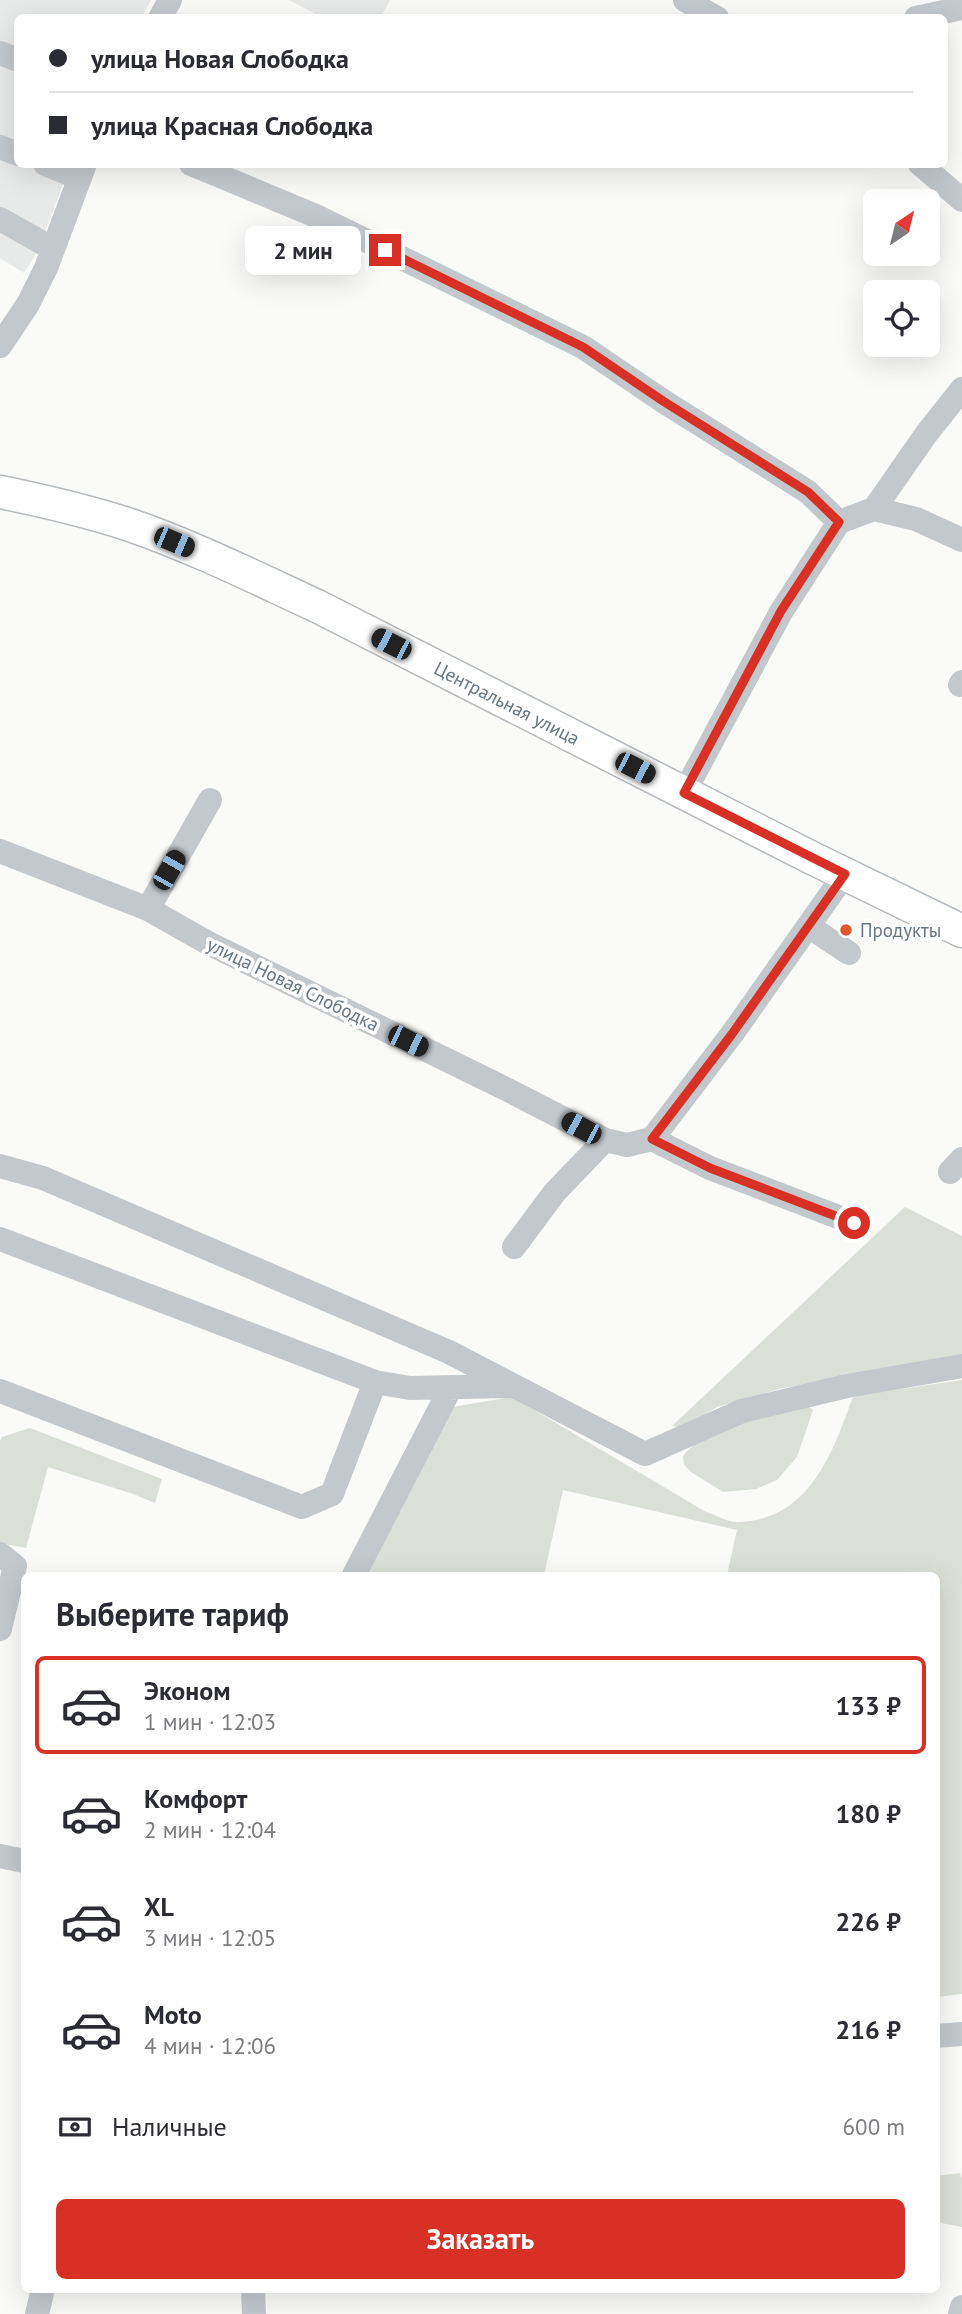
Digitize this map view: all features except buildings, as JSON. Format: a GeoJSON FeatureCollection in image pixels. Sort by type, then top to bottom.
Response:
{"type":"FeatureCollection","features":[{"type":"Feature","properties":{"kind":"main road","name":"Центральная улица"},"geometry":{"type":"LineString","coordinates":[[0,492],[84,511],[132,526],[235,568],[317,606],[962,931]]}},
{"type":"Feature","properties":{"kind":"street"},"geometry":{"type":"LineString","coordinates":[[685,0],[711,14]]}},
{"type":"Feature","properties":{"kind":"street"},"geometry":{"type":"LineString","coordinates":[[934,14],[962,8]]}},
{"type":"Feature","properties":{"kind":"street"},"geometry":{"type":"LineString","coordinates":[[201,168],[316,216],[583,347],[808,492],[839,522]]}},
{"type":"Feature","properties":{"kind":"street"},"geometry":{"type":"LineString","coordinates":[[924,168],[962,200]]}},
{"type":"Feature","properties":{"kind":"street"},"geometry":{"type":"LineString","coordinates":[[0,346],[28,304],[53,250],[82,171]]}},
{"type":"Feature","properties":{"kind":"street"},"geometry":{"type":"LineString","coordinates":[[0,219],[53,250]]}},
{"type":"Feature","properties":{"kind":"street"},"geometry":{"type":"LineString","coordinates":[[874,509],[927,433],[962,390]]}},
{"type":"Feature","properties":{"kind":"street"},"geometry":{"type":"LineString","coordinates":[[684,793],[781,611],[839,522],[874,509],[916,519],[962,540]]}},
{"type":"Feature","properties":{"kind":"street"},"geometry":{"type":"LineString","coordinates":[[148,909],[209,800]]}},
{"type":"Feature","properties":{"kind":"street","name":"улица Новая Слободка"},"geometry":{"type":"LineString","coordinates":[[0,851],[148,909],[208,943],[605,1140],[627,1145],[652,1139]]}},
{"type":"Feature","properties":{"kind":"street"},"geometry":{"type":"LineString","coordinates":[[845,874],[732,1034],[652,1139],[710,1168],[854,1223]]}},
{"type":"Feature","properties":{"kind":"street"},"geometry":{"type":"LineString","coordinates":[[808,926],[849,953]]}},
{"type":"Feature","properties":{"kind":"street"},"geometry":{"type":"LineString","coordinates":[[513,1247],[555,1192],[605,1140]]}},
{"type":"Feature","properties":{"kind":"street"},"geometry":{"type":"LineString","coordinates":[[0,1166],[43,1178],[436,1346],[645,1454],[742,1411],[847,1386],[962,1366]]}},
{"type":"Feature","properties":{"kind":"street"},"geometry":{"type":"LineString","coordinates":[[0,1239],[375,1382],[410,1388],[514,1386]]}},
{"type":"Feature","properties":{"kind":"street"},"geometry":{"type":"LineString","coordinates":[[0,1391],[302,1507],[332,1494],[375,1382]]}},
{"type":"Feature","properties":{"kind":"street"},"geometry":{"type":"LineString","coordinates":[[356,1572],[451,1387]]}},
{"type":"Feature","properties":{"kind":"street"},"geometry":{"type":"LineString","coordinates":[[0,1554],[15,1566],[0,1629]]}},
{"type":"Feature","properties":{"kind":"street"},"geometry":{"type":"LineString","coordinates":[[0,1856],[21,1860]]}},
{"type":"Feature","properties":{"kind":"street"},"geometry":{"type":"LineString","coordinates":[[940,2036],[962,2034]]}},
{"type":"Feature","properties":{"kind":"street"},"geometry":{"type":"LineString","coordinates":[[37,2314],[42,2293]]}},
{"type":"Feature","properties":{"kind":"street"},"geometry":{"type":"LineString","coordinates":[[253,2293],[254,2314]]}},
{"type":"Feature","properties":{"kind":"street"},"geometry":{"type":"LineString","coordinates":[[960,2314],[962,2307]]}},
{"type":"Feature","properties":{"kind":"shaded area"},"geometry":{"type":"Polygon","coordinates":[[[0,0],[151,0],[144,14],[14,14],[14,168],[69,168],[38,251],[24,273],[0,258],[0,0]]]}},
{"type":"Feature","properties":{"kind":"shaded area"},"geometry":{"type":"Polygon","coordinates":[[[289,0],[390,0],[383,14],[315,14],[289,0]]]}},
{"type":"Feature","properties":{"kind":"shaded area"},"geometry":{"type":"Polygon","coordinates":[[[905,1207],[962,1236],[962,1354],[779,1389],[717,1407],[684,1428],[672,1426],[905,1207]]]}},
{"type":"Feature","properties":{"kind":"shaded area"},"geometry":{"type":"Polygon","coordinates":[[[962,1380],[962,1994],[940,1997],[940,1572],[728,1572],[737,1530],[563,1490],[545,1572],[367,1572],[452,1407],[512,1397],[706,1512],[737,1522],[762,1519],[783,1510],[800,1497],[826,1461],[837,1440],[853,1396],[962,1380]]]}},
{"type":"Feature","properties":{"kind":"shaded area"},"geometry":{"type":"Polygon","coordinates":[[[805,1404],[813,1410],[797,1457],[777,1480],[756,1489],[723,1492],[684,1465],[683,1456],[709,1435],[740,1421],[805,1404]]]}},
{"type":"Feature","properties":{"kind":"shaded area"},"geometry":{"type":"Polygon","coordinates":[[[30,1428],[162,1479],[155,1503],[48,1467],[26,1548],[0,1543],[0,1441],[2,1437],[30,1428]]]}},
{"type":"Feature","properties":{"kind":"shaded area"},"geometry":{"type":"Polygon","coordinates":[[[960,2173],[962,2227],[940,2223],[940,2176],[960,2173]]]}},
{"type":"Feature","properties":{"kind":"place","name":"Продукты"},"geometry":{"type":"Point","coordinates":[846,930]}},
{"type":"Feature","properties":{"kind":"route"},"geometry":{"type":"LineString","coordinates":[[385,250],[583,347],[808,492],[839,522],[781,611],[684,793],[845,874],[732,1034],[652,1139],[710,1168],[854,1223]]}}]}
